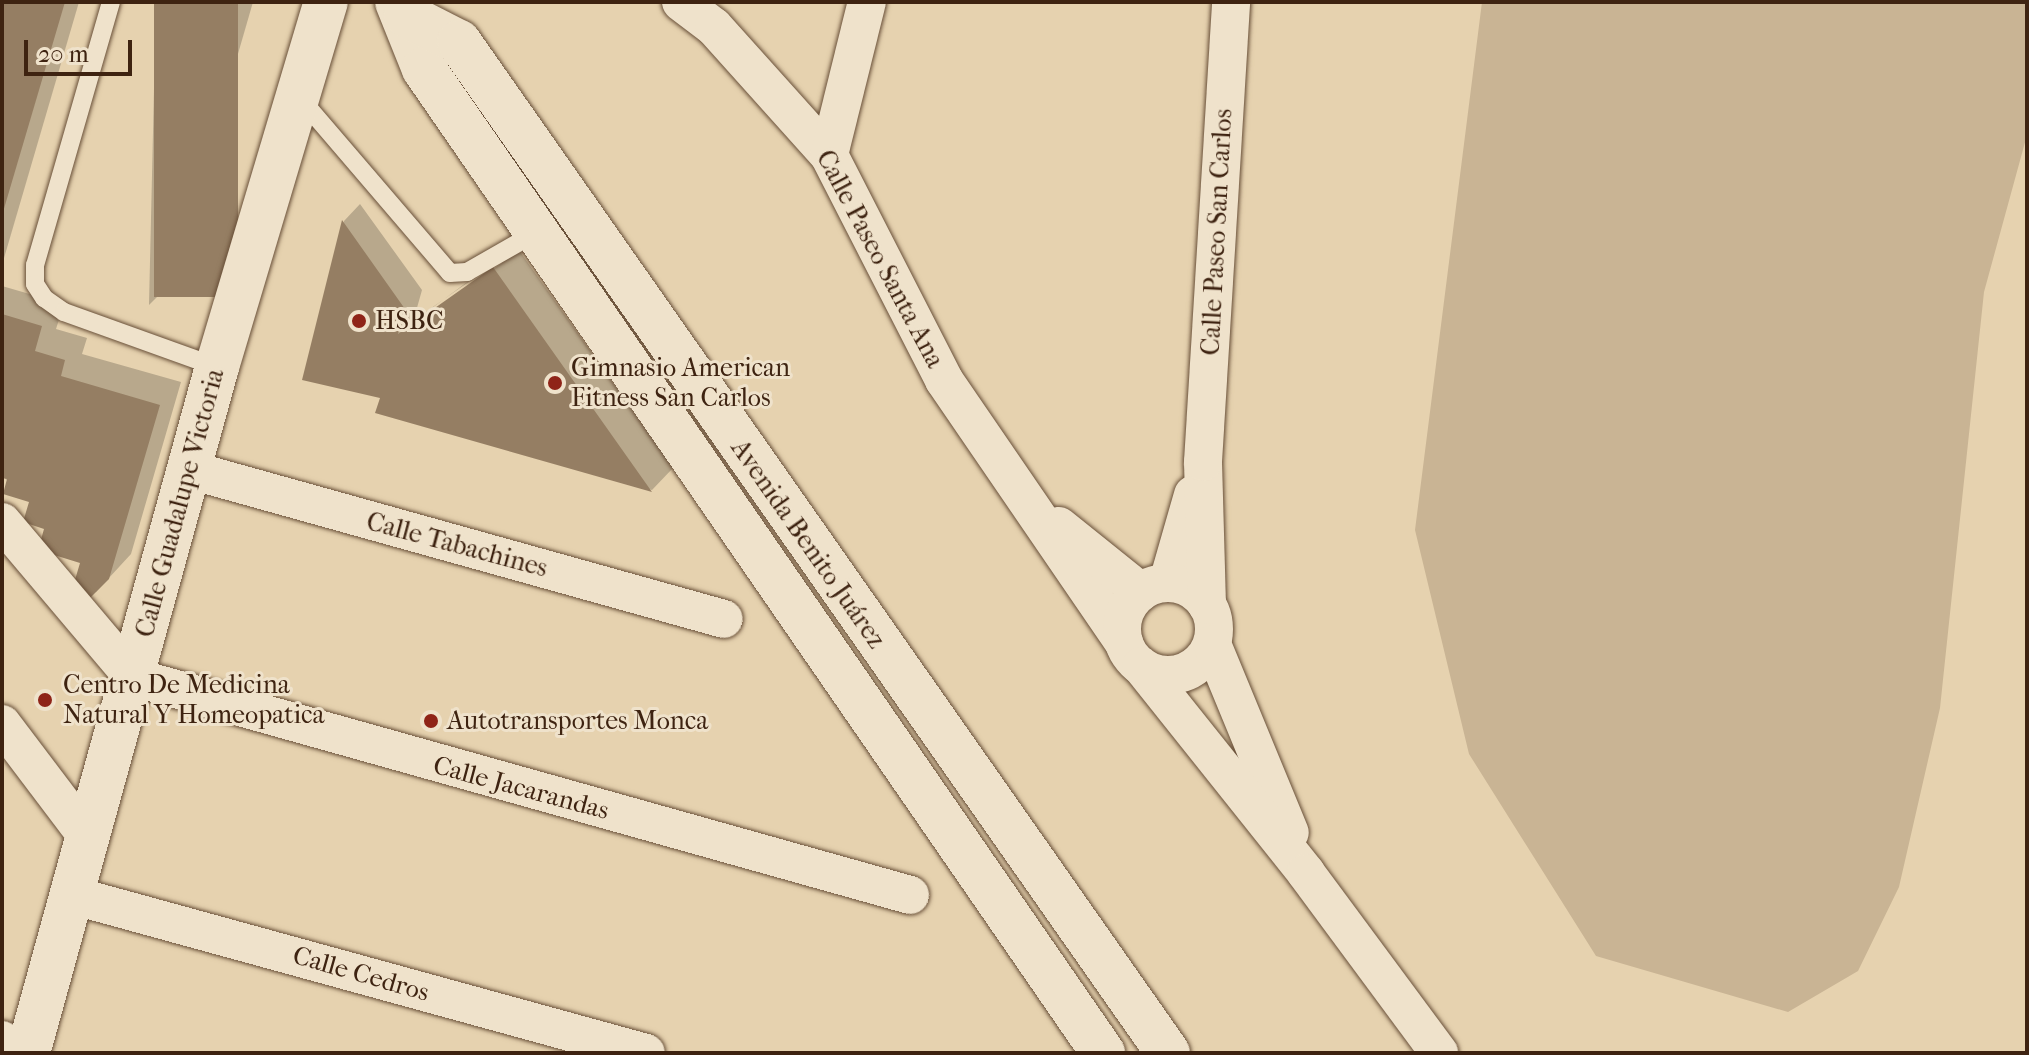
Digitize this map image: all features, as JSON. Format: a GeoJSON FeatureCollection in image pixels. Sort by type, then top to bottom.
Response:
{"type":"FeatureCollection","features":[{"type":"Feature","properties":{"kind":"main road","name":"Calle Guadalupe Victoria"},"geometry":{"type":"LineString","coordinates":[[28,1053],[75,896],[217,367],[296,92],[326,2]]}},
{"type":"Feature","properties":{"kind":"main road","name":"Avenida Benito Juárez"},"geometry":{"type":"LineString","coordinates":[[402,8],[454,22],[1168,1053]]}},
{"type":"Feature","properties":{"kind":"main road","name":"Avenida Benito Juárez"},"geometry":{"type":"LineString","coordinates":[[402,8],[424,69],[1103,1053]]}},
{"type":"Feature","properties":{"kind":"street","name":"Calle Paseo Santa Ana"},"geometry":{"type":"LineString","coordinates":[[681,2],[714,27],[829,155],[944,380],[1133,654],[1306,873],[1439,1053]]}},
{"type":"Feature","properties":{"kind":"street"},"geometry":{"type":"LineString","coordinates":[[829,155],[867,2]]}},
{"type":"Feature","properties":{"kind":"street","name":"Calle Paseo San Carlos"},"geometry":{"type":"LineString","coordinates":[[1207,605],[1203,462],[1231,2]]}},
{"type":"Feature","properties":{"kind":"street","name":"Calle Paseo San Carlos"},"geometry":{"type":"LineString","coordinates":[[1154,587],[1203,462]]}},
{"type":"Feature","properties":{"kind":"street","name":"Calle Tabachines"},"geometry":{"type":"LineString","coordinates":[[190,470],[724,619]]}},
{"type":"Feature","properties":{"kind":"street","name":"Calle Paseo Santa Ana"},"geometry":{"type":"LineString","coordinates":[[1025,499],[1154,587]]}},
{"type":"Feature","properties":{"kind":"street"},"geometry":{"type":"LineString","coordinates":[[2,522],[133,677]]}},
{"type":"Feature","properties":{"kind":"street"},"geometry":{"type":"LineString","coordinates":[[1154,587],[1191,589],[1207,605],[1213,617],[1212,644],[1190,669],[1157,673],[1133,654],[1124,615],[1154,587]]}},
{"type":"Feature","properties":{"kind":"street","name":"Calle Paseo Santa Ana"},"geometry":{"type":"LineString","coordinates":[[1212,644],[1306,873]]}},
{"type":"Feature","properties":{"kind":"street","name":"Calle Jacarandas"},"geometry":{"type":"LineString","coordinates":[[133,677],[910,895]]}},
{"type":"Feature","properties":{"kind":"street"},"geometry":{"type":"LineString","coordinates":[[2,724],[89,839]]}},
{"type":"Feature","properties":{"kind":"street","name":"Calle Cedros"},"geometry":{"type":"LineString","coordinates":[[75,896],[646,1053]]}},
{"type":"Feature","properties":{"kind":"street"},"geometry":{"type":"LineString","coordinates":[[2,1040],[12,1053]]}},
{"type":"Feature","properties":{"kind":"lane"},"geometry":{"type":"LineString","coordinates":[[111,2],[35,265],[35,284],[44,298],[64,312],[217,367]]}},
{"type":"Feature","properties":{"kind":"lane"},"geometry":{"type":"LineString","coordinates":[[296,92],[450,273],[467,272],[537,232]]}},
{"type":"Feature","properties":{"kind":"shaded area"},"geometry":{"type":"Polygon","coordinates":[[[1482,2],[2027,2],[2027,135],[1984,292],[1940,708],[1899,887],[1858,971],[1788,1012],[1596,956],[1469,754],[1415,530],[1482,2]]]}},
{"type":"Feature","properties":{"kind":"building"},"geometry":{"type":"Polygon","coordinates":[[[2,2],[65,2],[3,212],[2,212],[2,2]]]}},
{"type":"Feature","properties":{"kind":"building"},"geometry":{"type":"Polygon","coordinates":[[[154,2],[238,2],[238,297],[154,297],[154,2]]]}},
{"type":"Feature","properties":{"kind":"building"},"geometry":{"type":"Polygon","coordinates":[[[342,220],[405,309],[398,334],[493,267],[652,492],[375,413],[380,398],[302,380],[342,220]]]}},
{"type":"Feature","properties":{"kind":"building"},"geometry":{"type":"Polygon","coordinates":[[[2,314],[42,326],[35,351],[65,360],[61,376],[160,405],[109,579],[91,597],[69,600],[80,563],[38,550],[44,529],[23,522],[29,502],[3,494],[7,479],[2,478],[2,314]]]}},
{"type":"Feature","properties":{"kind":"place","name":"HSBC"},"geometry":{"type":"Point","coordinates":[359,321]}},
{"type":"Feature","properties":{"kind":"place","name":"Gimnasio American Fitness San Carlos"},"geometry":{"type":"Point","coordinates":[555,383]}},
{"type":"Feature","properties":{"kind":"place","name":"Centro De Medicina Natural Y Homeopatica"},"geometry":{"type":"Point","coordinates":[45,700]}},
{"type":"Feature","properties":{"kind":"place","name":"Autotransportes Monca"},"geometry":{"type":"Point","coordinates":[431,721]}}]}
